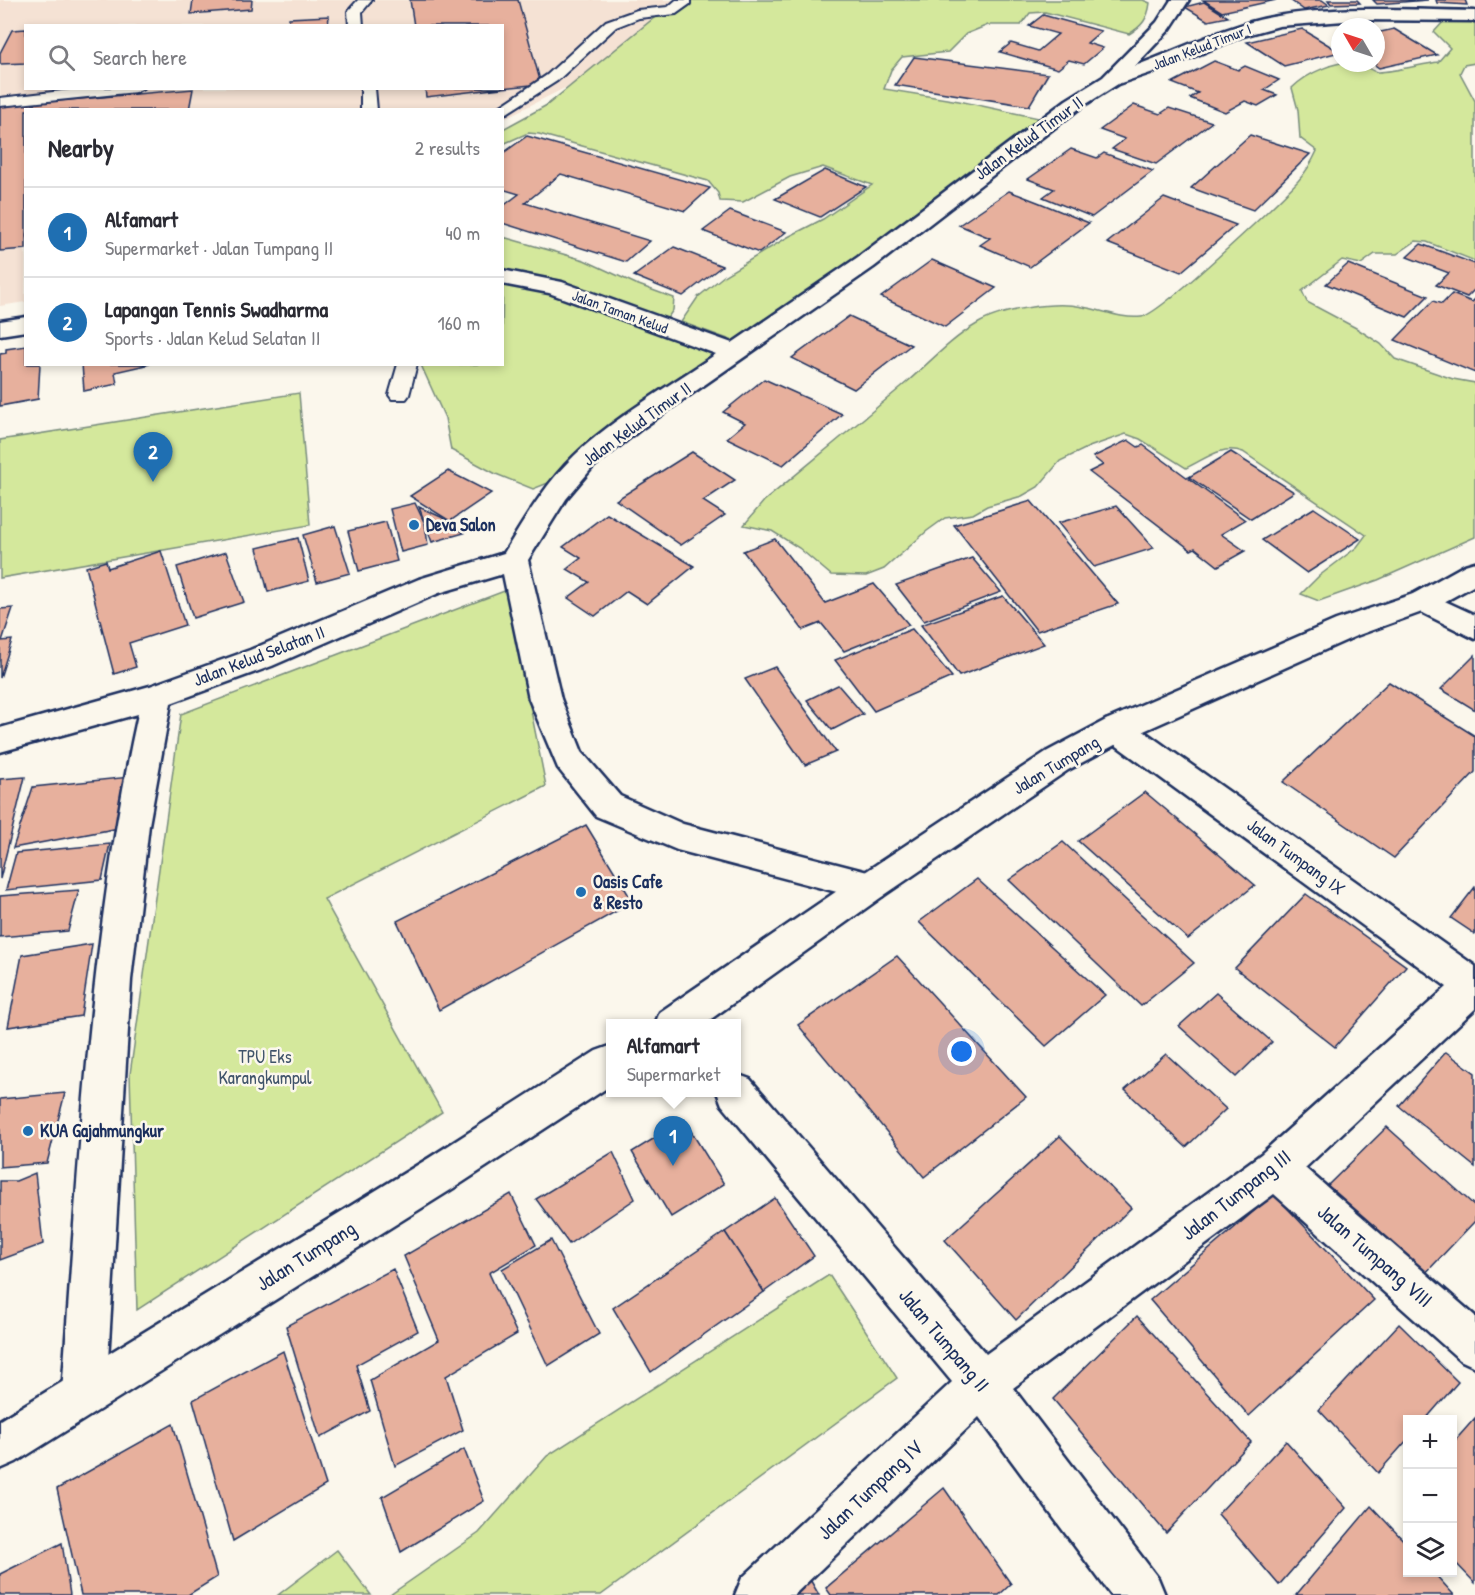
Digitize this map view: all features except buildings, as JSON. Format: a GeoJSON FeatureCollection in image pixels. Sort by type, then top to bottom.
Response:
{"type":"FeatureCollection","features":[{"type":"Feature","properties":{"kind":"street","name":"Jalan Kelud Timur II"},"geometry":{"type":"LineString","coordinates":[[514,560],[556,493],[584,461],[632,423],[737,353],[866,262],[1073,104],[1110,81],[1164,25],[1180,0]]}},
{"type":"Feature","properties":{"kind":"street","name":"Jalan Kelud Timur I"},"geometry":{"type":"LineString","coordinates":[[1110,81],[1237,32],[1278,21],[1357,15],[1475,16]]}},
{"type":"Feature","properties":{"kind":"street","name":"Jalan Taman Kelud"},"geometry":{"type":"LineString","coordinates":[[504,277],[555,287],[737,353]]}},
{"type":"Feature","properties":{"kind":"street"},"geometry":{"type":"LineString","coordinates":[[0,328],[24,324]]}},
{"type":"Feature","properties":{"kind":"street"},"geometry":{"type":"LineString","coordinates":[[514,560],[545,699],[569,759],[608,806],[677,837],[870,886]]}},
{"type":"Feature","properties":{"kind":"street","name":"Jalan Kelud Selatan II"},"geometry":{"type":"LineString","coordinates":[[0,740],[157,696],[261,658],[429,586],[514,560]]}},
{"type":"Feature","properties":{"kind":"street","name":"Jalan Tumpang"},"geometry":{"type":"LineString","coordinates":[[682,1019],[870,886],[1057,761],[1117,729],[1346,628],[1423,601],[1475,572]]}},
{"type":"Feature","properties":{"kind":"street"},"geometry":{"type":"LineString","coordinates":[[1423,601],[1475,628]]}},
{"type":"Feature","properties":{"kind":"street"},"geometry":{"type":"LineString","coordinates":[[84,1393],[106,1070],[117,950],[129,843],[157,696]]}},
{"type":"Feature","properties":{"kind":"street","name":"Jalan Tumpang IX"},"geometry":{"type":"LineString","coordinates":[[1117,729],[1474,986]]}},
{"type":"Feature","properties":{"kind":"street","name":"Jalan Tumpang III"},"geometry":{"type":"LineString","coordinates":[[982,1384],[1275,1168],[1474,986]]}},
{"type":"Feature","properties":{"kind":"street","name":"Jalan Tumpang"},"geometry":{"type":"LineString","coordinates":[[0,1446],[443,1172],[606,1067]]}},
{"type":"Feature","properties":{"kind":"street","name":"Jalan Tumpang II"},"geometry":{"type":"LineString","coordinates":[[740,1097],[982,1384],[1141,1595]]}},
{"type":"Feature","properties":{"kind":"street","name":"Jalan Tumpang VIII"},"geometry":{"type":"LineString","coordinates":[[1275,1168],[1475,1345]]}},
{"type":"Feature","properties":{"kind":"street","name":"Jalan Tumpang IV"},"geometry":{"type":"LineString","coordinates":[[759,1595],[982,1384]]}},
{"type":"Feature","properties":{"kind":"lane"},"geometry":{"type":"LineString","coordinates":[[356,24],[355,11],[365,0]]}},
{"type":"Feature","properties":{"kind":"lane"},"geometry":{"type":"LineString","coordinates":[[504,109],[552,78],[612,24],[638,14],[670,11],[683,4],[683,0]]}},
{"type":"Feature","properties":{"kind":"lane"},"geometry":{"type":"LineString","coordinates":[[0,102],[117,90]]}},
{"type":"Feature","properties":{"kind":"lane"},"geometry":{"type":"LineString","coordinates":[[368,90],[369,108]]}},
{"type":"Feature","properties":{"kind":"lane"},"geometry":{"type":"LineString","coordinates":[[399,395],[407,366]]}},
{"type":"Feature","properties":{"kind":"shaded area"},"geometry":{"type":"Polygon","coordinates":[[[0,0],[1066,0],[699,21],[504,118],[504,108],[24,108],[24,302],[0,306],[0,0]]]}},
{"type":"Feature","properties":{"kind":"green space"},"geometry":{"type":"Polygon","coordinates":[[[676,0],[1143,0],[1150,3],[1144,22],[1129,34],[1045,12],[1030,13],[1021,25],[988,25],[966,34],[948,52],[902,57],[891,70],[884,89],[959,101],[1038,118],[954,189],[750,347],[681,322],[698,297],[725,275],[823,219],[872,185],[823,167],[790,177],[743,202],[720,201],[718,193],[708,181],[539,134],[528,133],[504,144],[504,128],[547,105],[676,0]]]}},
{"type":"Feature","properties":{"kind":"green space"},"geometry":{"type":"Polygon","coordinates":[[[1475,20],[1475,63],[1464,65],[1460,73],[1475,101],[1475,261],[1427,242],[1416,241],[1397,254],[1375,254],[1361,264],[1342,260],[1302,291],[1307,302],[1381,344],[1395,359],[1453,379],[1475,383],[1475,537],[1378,580],[1319,601],[1301,594],[1319,576],[1357,547],[1366,535],[1243,452],[1221,451],[1186,468],[1140,439],[1126,434],[1089,447],[1060,461],[1038,487],[1022,496],[987,506],[973,514],[945,518],[884,569],[866,576],[831,575],[799,548],[772,531],[744,525],[764,501],[949,344],[977,324],[1014,310],[1043,306],[1071,305],[1119,316],[1134,317],[1141,317],[1152,312],[1244,233],[1298,181],[1309,167],[1317,151],[1300,138],[1298,110],[1292,88],[1314,72],[1331,66],[1331,72],[1385,72],[1438,62],[1450,48],[1434,32],[1444,21],[1475,20]]]}},
{"type":"Feature","properties":{"kind":"green space"},"geometry":{"type":"Polygon","coordinates":[[[504,237],[584,260],[636,284],[674,298],[673,310],[666,320],[727,362],[591,466],[533,489],[496,474],[451,450],[445,418],[421,366],[504,366],[504,237]]]}},
{"type":"Feature","properties":{"kind":"green space"},"geometry":{"type":"Polygon","coordinates":[[[299,393],[310,525],[0,578],[0,440],[299,393]]]}},
{"type":"Feature","properties":{"kind":"green space","name":"TPU Eks Karangkumpul"},"geometry":{"type":"Polygon","coordinates":[[[507,590],[546,786],[324,899],[442,1112],[137,1310],[130,1074],[181,714],[507,590]]]}},
{"type":"Feature","properties":{"kind":"green space"},"geometry":{"type":"Polygon","coordinates":[[[829,1275],[897,1378],[601,1595],[390,1595],[479,1533],[547,1456],[829,1275]]]}},
{"type":"Feature","properties":{"kind":"green space"},"geometry":{"type":"Polygon","coordinates":[[[337,1550],[371,1595],[278,1595],[337,1550]]]}},
{"type":"Feature","properties":{"kind":"place","name":"Lapangan Tennis Swadharma"},"geometry":{"type":"Point","coordinates":[153,482]}},
{"type":"Feature","properties":{"kind":"place","name":"Deva Salon"},"geometry":{"type":"Point","coordinates":[414,525]}},
{"type":"Feature","properties":{"kind":"place","name":"Oasis Cafe & Resto"},"geometry":{"type":"Point","coordinates":[581,892]}},
{"type":"Feature","properties":{"kind":"place","name":"KUA Gajahmungkur"},"geometry":{"type":"Point","coordinates":[28,1131]}},
{"type":"Feature","properties":{"kind":"place","name":"Alfamart"},"geometry":{"type":"Point","coordinates":[673,1166]}}]}
